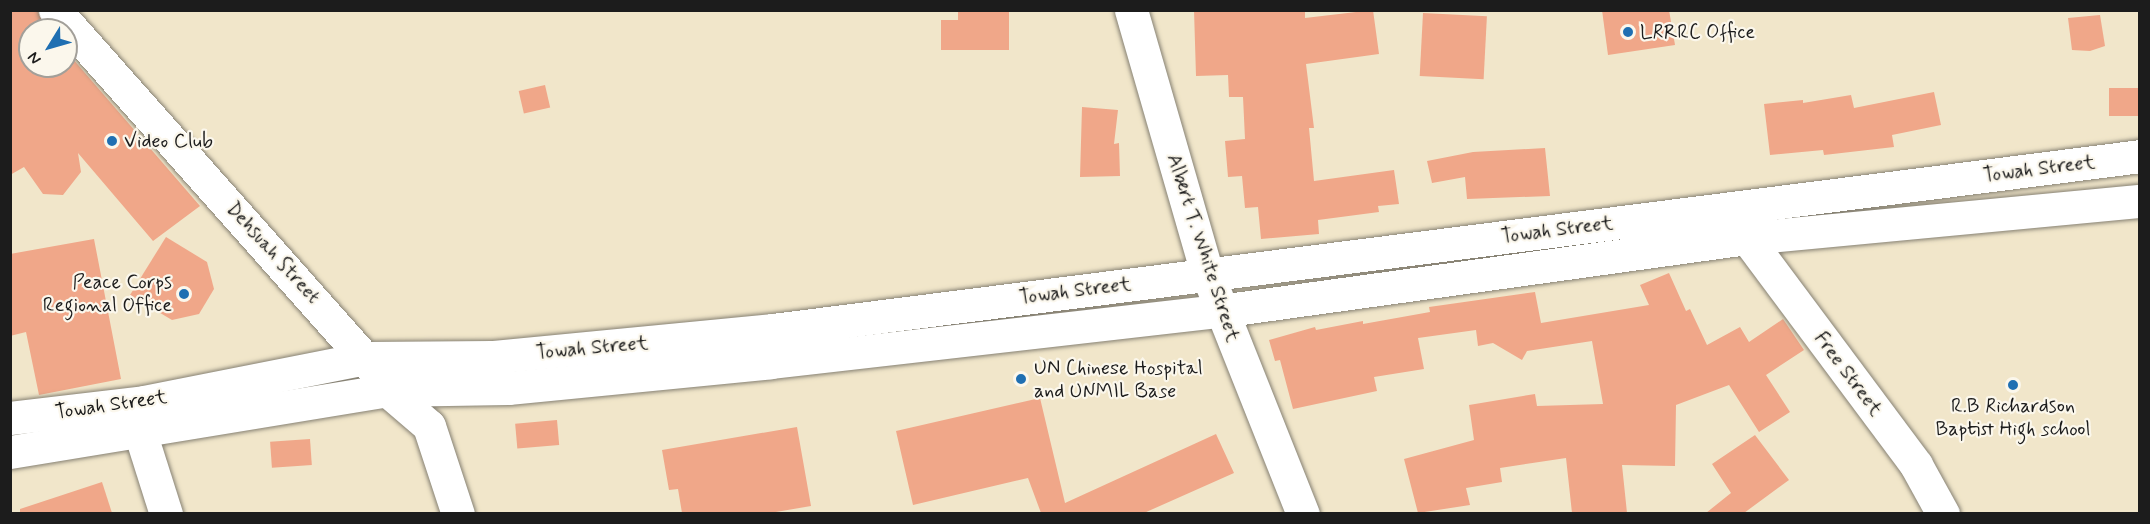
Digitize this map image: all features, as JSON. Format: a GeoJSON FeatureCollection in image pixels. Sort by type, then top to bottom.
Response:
{"type":"FeatureCollection","features":[{"type":"Feature","properties":{"kind":"street","name":"Dehsuah Street"},"geometry":{"type":"LineString","coordinates":[[55,10],[366,358],[387,390],[429,426],[458,513]]}},
{"type":"Feature","properties":{"kind":"street","name":"Albert T. White Street"},"geometry":{"type":"LineString","coordinates":[[1131,10],[1207,273],[1220,311],[1303,513]]}},
{"type":"Feature","properties":{"kind":"street","name":"Towah Street"},"geometry":{"type":"LineString","coordinates":[[10,418],[144,402],[366,358],[492,357],[761,332],[1207,273],[2139,156]]}},
{"type":"Feature","properties":{"kind":"street","name":"Towah Street"},"geometry":{"type":"LineString","coordinates":[[10,452],[387,390],[519,387],[1220,311],[1747,238],[2139,201]]}},
{"type":"Feature","properties":{"kind":"street","name":"Free Street"},"geometry":{"type":"LineString","coordinates":[[1747,238],[1916,465],[1943,513]]}},
{"type":"Feature","properties":{"kind":"street"},"geometry":{"type":"LineString","coordinates":[[140,432],[166,513]]}},
{"type":"Feature","properties":{"kind":"building"},"geometry":{"type":"Polygon","coordinates":[[[10,10],[37,10],[41,18],[18,18],[18,78],[78,78],[78,65],[200,206],[153,241],[78,153],[81,172],[63,195],[43,194],[24,167],[10,175],[10,10]]]}},
{"type":"Feature","properties":{"kind":"building"},"geometry":{"type":"Polygon","coordinates":[[[958,10],[1009,12],[1009,50],[941,50],[941,20],[958,20],[958,10]]]}},
{"type":"Feature","properties":{"kind":"building"},"geometry":{"type":"Polygon","coordinates":[[[1194,10],[1305,10],[1305,18],[1373,10],[1379,54],[1306,64],[1314,128],[1309,128],[1314,181],[1394,170],[1399,204],[1378,206],[1379,212],[1318,220],[1319,234],[1261,239],[1258,207],[1245,208],[1242,176],[1228,177],[1225,141],[1245,139],[1243,97],[1229,97],[1228,75],[1196,76],[1194,10]]]}},
{"type":"Feature","properties":{"kind":"building"},"geometry":{"type":"Polygon","coordinates":[[[1602,10],[1669,10],[1675,45],[1608,55],[1602,10]]]}},
{"type":"Feature","properties":{"kind":"building"},"geometry":{"type":"Polygon","coordinates":[[[1423,13],[1487,16],[1484,79],[1420,76],[1423,13]]]}},
{"type":"Feature","properties":{"kind":"building"},"geometry":{"type":"Polygon","coordinates":[[[2100,15],[2105,46],[2090,51],[2072,50],[2068,18],[2100,15]]]}},
{"type":"Feature","properties":{"kind":"building"},"geometry":{"type":"Polygon","coordinates":[[[545,85],[550,107],[524,113],[519,91],[545,85]]]}},
{"type":"Feature","properties":{"kind":"building"},"geometry":{"type":"Polygon","coordinates":[[[2109,88],[2139,88],[2139,116],[2109,116],[2109,88]]]}},
{"type":"Feature","properties":{"kind":"building"},"geometry":{"type":"Polygon","coordinates":[[[1934,92],[1941,125],[1892,135],[1894,147],[1824,155],[1823,150],[1770,155],[1764,104],[1803,100],[1803,103],[1851,95],[1854,108],[1934,92]]]}},
{"type":"Feature","properties":{"kind":"building"},"geometry":{"type":"Polygon","coordinates":[[[1082,107],[1118,110],[1114,144],[1119,143],[1120,176],[1080,177],[1082,107]]]}},
{"type":"Feature","properties":{"kind":"building"},"geometry":{"type":"Polygon","coordinates":[[[1545,148],[1550,196],[1467,199],[1465,177],[1432,183],[1427,161],[1473,152],[1545,148]]]}},
{"type":"Feature","properties":{"kind":"building"},"geometry":{"type":"Polygon","coordinates":[[[166,237],[207,262],[214,289],[199,314],[172,320],[130,295],[166,237]]]}},
{"type":"Feature","properties":{"kind":"building"},"geometry":{"type":"Polygon","coordinates":[[[94,239],[121,379],[39,395],[26,332],[10,336],[10,254],[94,239]]]}},
{"type":"Feature","properties":{"kind":"building"},"geometry":{"type":"Polygon","coordinates":[[[1669,273],[1686,311],[1690,309],[1707,345],[1740,327],[1749,342],[1783,319],[1804,350],[1766,375],[1790,412],[1759,432],[1729,385],[1676,405],[1675,466],[1622,465],[1627,513],[1572,513],[1566,458],[1500,468],[1502,482],[1466,488],[1470,505],[1418,513],[1404,459],[1474,440],[1469,405],[1535,394],[1537,406],[1603,404],[1592,341],[1527,351],[1522,360],[1493,343],[1478,346],[1476,330],[1418,338],[1424,369],[1374,377],[1377,391],[1293,409],[1280,360],[1275,361],[1269,340],[1315,327],[1316,330],[1363,321],[1363,324],[1430,312],[1429,307],[1535,292],[1541,323],[1649,305],[1640,285],[1669,273]]]}},
{"type":"Feature","properties":{"kind":"building"},"geometry":{"type":"Polygon","coordinates":[[[1040,398],[1065,503],[1216,434],[1234,473],[1144,513],[1041,513],[1028,478],[913,505],[896,431],[1040,398]]]}},
{"type":"Feature","properties":{"kind":"building"},"geometry":{"type":"Polygon","coordinates":[[[557,420],[559,445],[517,449],[515,424],[557,420]]]}},
{"type":"Feature","properties":{"kind":"building"},"geometry":{"type":"Polygon","coordinates":[[[797,427],[811,506],[770,513],[682,513],[678,489],[669,490],[662,450],[797,427]]]}},
{"type":"Feature","properties":{"kind":"building"},"geometry":{"type":"Polygon","coordinates":[[[1755,435],[1789,480],[1744,513],[1706,513],[1731,493],[1712,464],[1755,435]]]}},
{"type":"Feature","properties":{"kind":"building"},"geometry":{"type":"Polygon","coordinates":[[[310,439],[312,465],[272,468],[270,442],[310,439]]]}},
{"type":"Feature","properties":{"kind":"building"},"geometry":{"type":"Polygon","coordinates":[[[102,482],[112,513],[20,513],[20,509],[102,482]]]}},
{"type":"Feature","properties":{"kind":"place","name":"LRRRC Office"},"geometry":{"type":"Point","coordinates":[1628,32]}},
{"type":"Feature","properties":{"kind":"place","name":"Video Club"},"geometry":{"type":"Point","coordinates":[112,141]}},
{"type":"Feature","properties":{"kind":"place","name":"Peace Corps Regional Office"},"geometry":{"type":"Point","coordinates":[184,294]}},
{"type":"Feature","properties":{"kind":"place","name":"UN Chinese Hospital and UNMIL Base"},"geometry":{"type":"Point","coordinates":[1021,379]}},
{"type":"Feature","properties":{"kind":"place","name":"R.B Richardson Baptist High school"},"geometry":{"type":"Point","coordinates":[2013,385]}}]}
